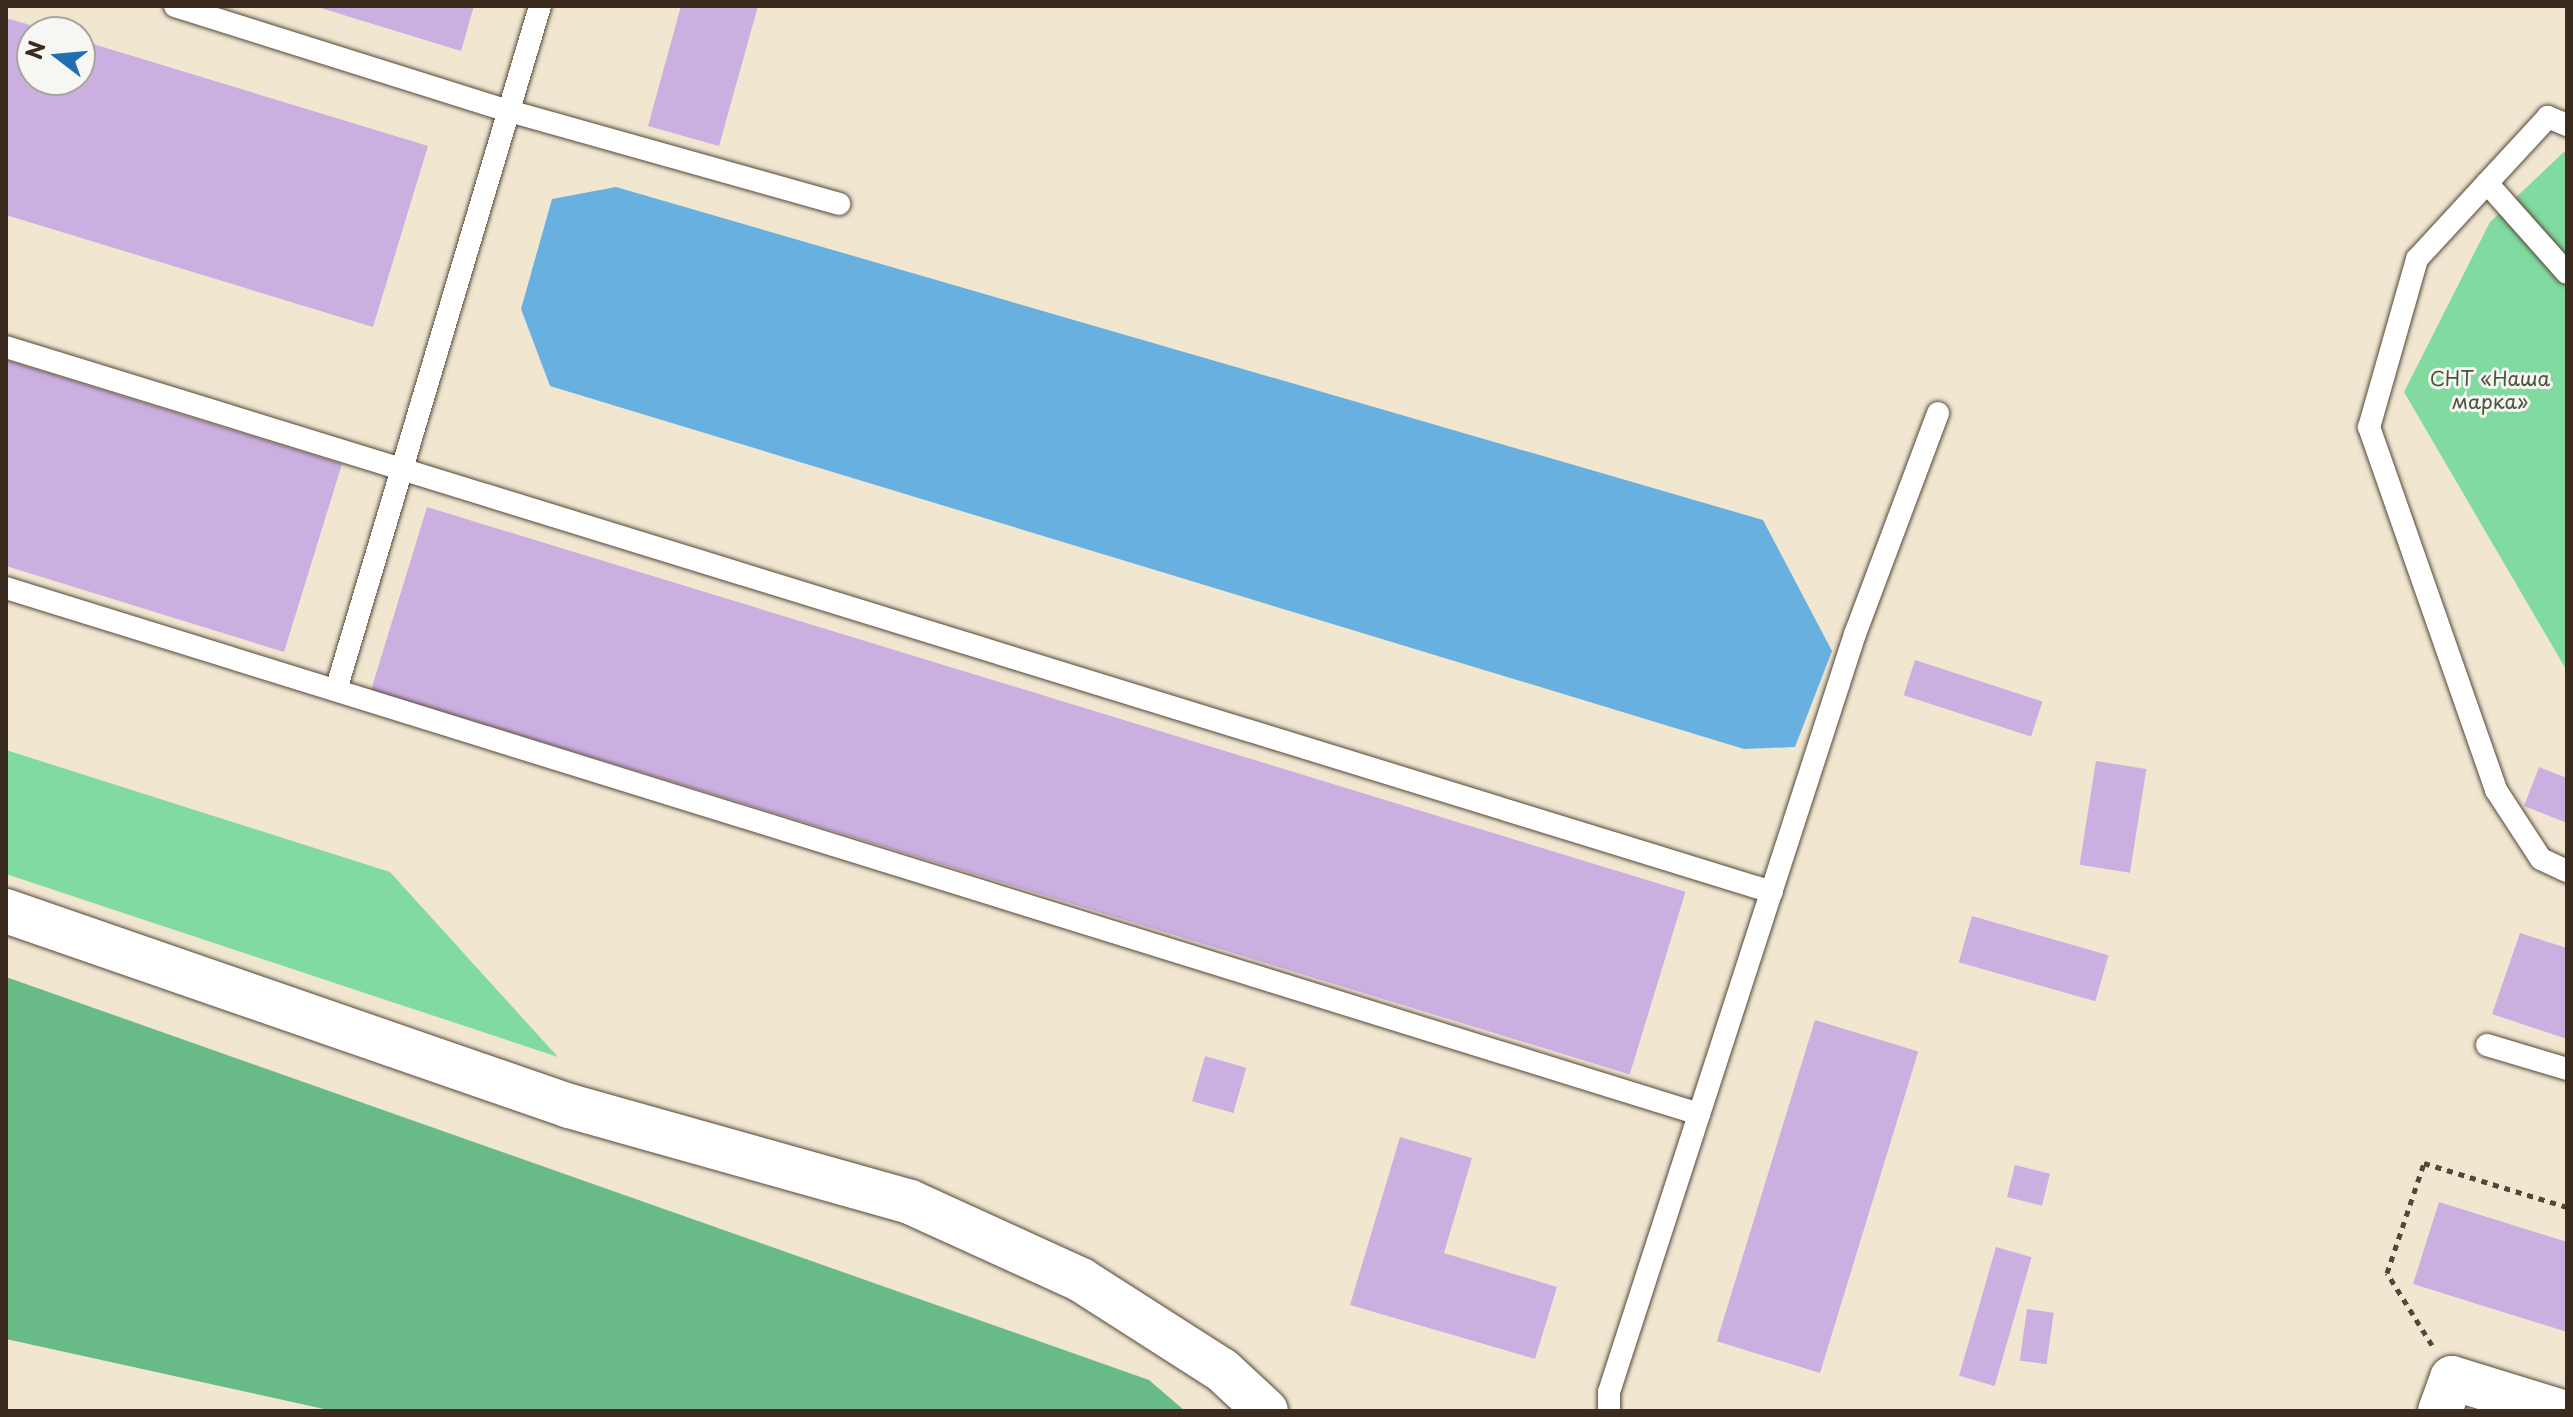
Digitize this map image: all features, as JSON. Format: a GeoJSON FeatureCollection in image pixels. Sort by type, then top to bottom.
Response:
{"type":"FeatureCollection","features":[{"type":"Feature","properties":{"kind":"street"},"geometry":{"type":"LineString","coordinates":[[6,911],[569,1106],[910,1202],[1081,1280],[1222,1370],[1266,1411]]}},
{"type":"Feature","properties":{"kind":"street"},"geometry":{"type":"LineString","coordinates":[[2446,1394],[2559,1411]]}},
{"type":"Feature","properties":{"kind":"lane"},"geometry":{"type":"LineString","coordinates":[[175,6],[509,111],[839,204]]}},
{"type":"Feature","properties":{"kind":"lane"},"geometry":{"type":"LineString","coordinates":[[336,690],[540,6]]}},
{"type":"Feature","properties":{"kind":"lane"},"geometry":{"type":"LineString","coordinates":[[2567,125],[2548,117],[2417,259],[2369,427],[2496,790],[2541,859],[2567,871]]}},
{"type":"Feature","properties":{"kind":"lane"},"geometry":{"type":"LineString","coordinates":[[2487,183],[2567,273]]}},
{"type":"Feature","properties":{"kind":"lane"},"geometry":{"type":"LineString","coordinates":[[6,347],[1772,892]]}},
{"type":"Feature","properties":{"kind":"lane"},"geometry":{"type":"LineString","coordinates":[[1609,1411],[1609,1392],[1855,634],[1938,413]]}},
{"type":"Feature","properties":{"kind":"lane"},"geometry":{"type":"LineString","coordinates":[[6,588],[1699,1114]]}},
{"type":"Feature","properties":{"kind":"lane"},"geometry":{"type":"LineString","coordinates":[[2487,1045],[2567,1069]]}},
{"type":"Feature","properties":{"kind":"path"},"geometry":{"type":"LineString","coordinates":[[2446,1394],[2387,1273],[2424,1163],[2567,1207]]}},
{"type":"Feature","properties":{"kind":"green space","name":"СНТ «Наша марка»"},"geometry":{"type":"Polygon","coordinates":[[[2567,149],[2567,671],[2404,392],[2490,222],[2567,149]]]}},
{"type":"Feature","properties":{"kind":"green space"},"geometry":{"type":"Polygon","coordinates":[[[6,750],[390,872],[558,1057],[6,874],[6,750]]]}},
{"type":"Feature","properties":{"kind":"green space"},"geometry":{"type":"Polygon","coordinates":[[[6,977],[1149,1380],[1185,1411],[333,1411],[6,1339],[6,977]]]}},
{"type":"Feature","properties":{"kind":"water"},"geometry":{"type":"Polygon","coordinates":[[[616,187],[1763,520],[1832,651],[1795,747],[1744,749],[550,386],[521,309],[552,199],[616,187]]]}},
{"type":"Feature","properties":{"kind":"building"},"geometry":{"type":"Polygon","coordinates":[[[314,6],[474,6],[461,51],[314,6]]]}},
{"type":"Feature","properties":{"kind":"building"},"geometry":{"type":"Polygon","coordinates":[[[681,6],[758,6],[719,146],[648,126],[681,6]]]}},
{"type":"Feature","properties":{"kind":"building"},"geometry":{"type":"Polygon","coordinates":[[[6,18],[16,21],[16,96],[96,96],[96,45],[428,146],[373,327],[6,215],[6,18]]]}},
{"type":"Feature","properties":{"kind":"building"},"geometry":{"type":"Polygon","coordinates":[[[6,360],[342,464],[284,652],[6,566],[6,360]]]}},
{"type":"Feature","properties":{"kind":"building"},"geometry":{"type":"Polygon","coordinates":[[[427,507],[1685,892],[1630,1074],[371,690],[427,507]]]}},
{"type":"Feature","properties":{"kind":"building"},"geometry":{"type":"Polygon","coordinates":[[[1915,660],[2042,701],[2031,737],[1904,695],[1915,660]]]}},
{"type":"Feature","properties":{"kind":"building"},"geometry":{"type":"Polygon","coordinates":[[[2096,761],[2146,769],[2130,873],[2080,865],[2096,761]]]}},
{"type":"Feature","properties":{"kind":"building"},"geometry":{"type":"Polygon","coordinates":[[[2539,767],[2567,778],[2567,823],[2524,806],[2539,767]]]}},
{"type":"Feature","properties":{"kind":"building"},"geometry":{"type":"Polygon","coordinates":[[[1972,916],[2108,955],[2095,1001],[1959,962],[1972,916]]]}},
{"type":"Feature","properties":{"kind":"building"},"geometry":{"type":"Polygon","coordinates":[[[2520,933],[2567,948],[2567,1039],[2492,1014],[2520,933]]]}},
{"type":"Feature","properties":{"kind":"building"},"geometry":{"type":"Polygon","coordinates":[[[1815,1020],[1918,1052],[1820,1373],[1717,1341],[1815,1020]]]}},
{"type":"Feature","properties":{"kind":"building"},"geometry":{"type":"Polygon","coordinates":[[[1205,1056],[1246,1068],[1233,1113],[1192,1101],[1205,1056]]]}},
{"type":"Feature","properties":{"kind":"building"},"geometry":{"type":"Polygon","coordinates":[[[1400,1137],[1472,1158],[1444,1253],[1557,1287],[1535,1359],[1350,1305],[1400,1137]]]}},
{"type":"Feature","properties":{"kind":"building"},"geometry":{"type":"Polygon","coordinates":[[[2015,1165],[2050,1174],[2042,1206],[2007,1197],[2015,1165]]]}},
{"type":"Feature","properties":{"kind":"building"},"geometry":{"type":"Polygon","coordinates":[[[2439,1202],[2567,1242],[2567,1332],[2413,1284],[2439,1202]]]}},
{"type":"Feature","properties":{"kind":"building"},"geometry":{"type":"Polygon","coordinates":[[[1996,1247],[2032,1257],[1995,1386],[1959,1376],[1996,1247]]]}},
{"type":"Feature","properties":{"kind":"building"},"geometry":{"type":"Polygon","coordinates":[[[2027,1309],[2054,1313],[2047,1364],[2020,1360],[2027,1309]]]}}]}
